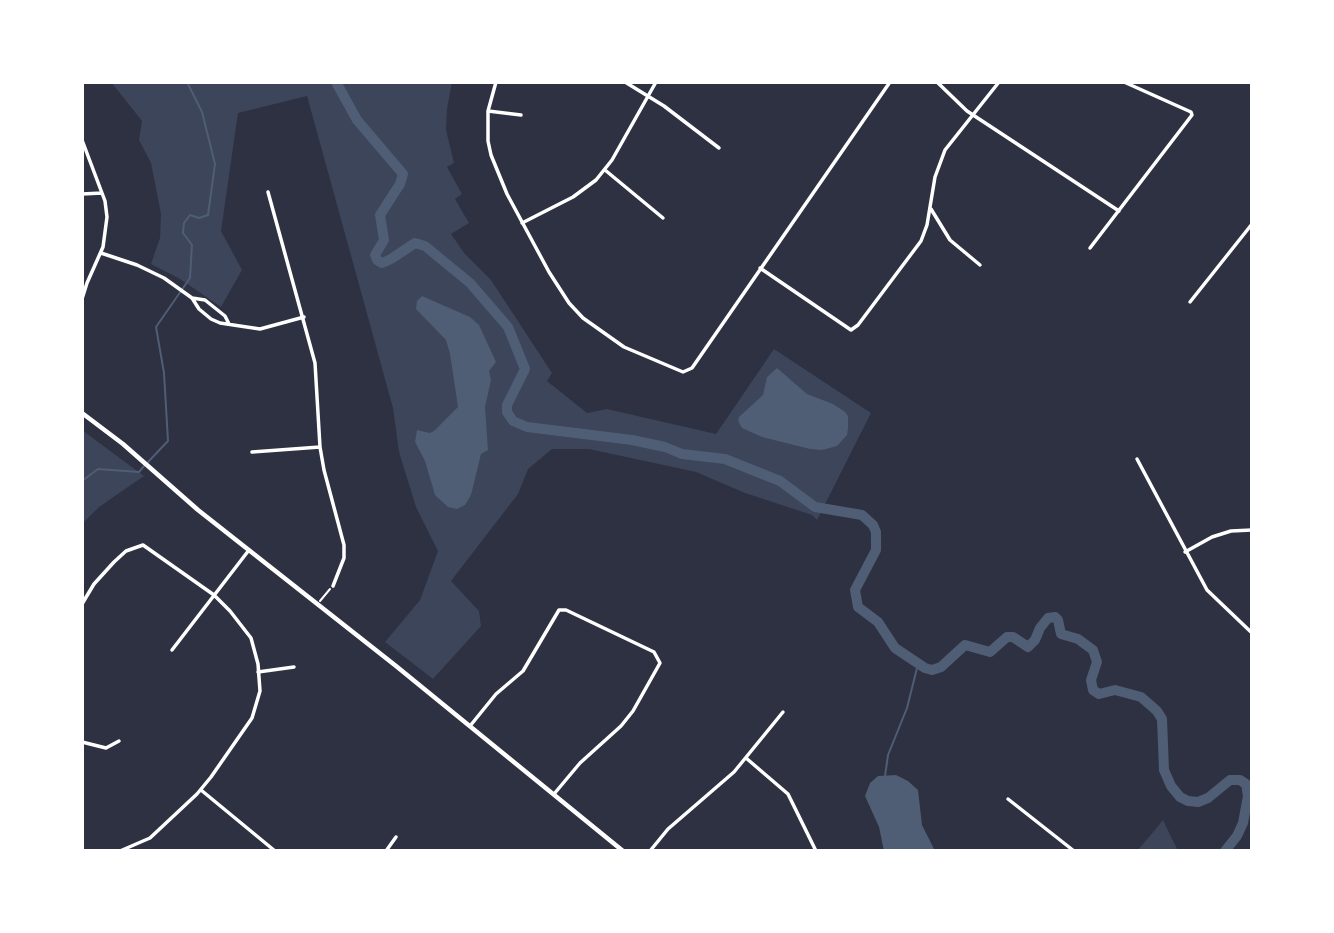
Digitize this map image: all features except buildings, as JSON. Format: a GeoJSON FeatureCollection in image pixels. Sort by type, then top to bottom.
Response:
{"type":"FeatureCollection","features":[{"type":"Feature","properties":{"kind":"main road"},"geometry":{"type":"LineString","coordinates":[[82,413],[623,851]]}},
{"type":"Feature","properties":{"kind":"street"},"geometry":{"type":"LineString","coordinates":[[496,82],[488,111],[491,155],[507,194],[549,272],[569,303],[583,318],[624,348],[683,372],[688,371],[890,82]]}},
{"type":"Feature","properties":{"kind":"street"},"geometry":{"type":"LineString","coordinates":[[625,82],[664,106],[719,148]]}},
{"type":"Feature","properties":{"kind":"street"},"geometry":{"type":"LineString","coordinates":[[522,223],[573,197],[596,180],[632,128],[656,82]]}},
{"type":"Feature","properties":{"kind":"street"},"geometry":{"type":"LineString","coordinates":[[937,82],[972,115],[1119,211]]}},
{"type":"Feature","properties":{"kind":"street"},"geometry":{"type":"LineString","coordinates":[[760,268],[851,330],[858,325],[920,241],[927,225],[940,162],[949,144],[999,82]]}},
{"type":"Feature","properties":{"kind":"street"},"geometry":{"type":"LineString","coordinates":[[1090,248],[1192,115],[1191,112],[1124,82]]}},
{"type":"Feature","properties":{"kind":"street"},"geometry":{"type":"LineString","coordinates":[[488,111],[521,115]]}},
{"type":"Feature","properties":{"kind":"street"},"geometry":{"type":"LineString","coordinates":[[82,140],[102,193],[107,217],[103,247],[82,299]]}},
{"type":"Feature","properties":{"kind":"street"},"geometry":{"type":"LineString","coordinates":[[605,170],[663,218]]}},
{"type":"Feature","properties":{"kind":"street"},"geometry":{"type":"LineString","coordinates":[[268,192],[315,363],[320,447],[344,545],[341,568],[333,586]]}},
{"type":"Feature","properties":{"kind":"street"},"geometry":{"type":"LineString","coordinates":[[82,194],[102,193]]}},
{"type":"Feature","properties":{"kind":"street"},"geometry":{"type":"LineString","coordinates":[[930,208],[950,240],[980,265]]}},
{"type":"Feature","properties":{"kind":"street"},"geometry":{"type":"LineString","coordinates":[[1190,302],[1252,224]]}},
{"type":"Feature","properties":{"kind":"street"},"geometry":{"type":"LineString","coordinates":[[100,253],[137,265],[174,285],[192,298],[199,309],[211,318],[229,324],[260,328],[304,317]]}},
{"type":"Feature","properties":{"kind":"street"},"geometry":{"type":"LineString","coordinates":[[192,298],[205,300],[225,316],[229,324]]}},
{"type":"Feature","properties":{"kind":"street"},"geometry":{"type":"LineString","coordinates":[[252,452],[320,447]]}},
{"type":"Feature","properties":{"kind":"street"},"geometry":{"type":"LineString","coordinates":[[1137,459],[1207,590],[1252,633]]}},
{"type":"Feature","properties":{"kind":"street"},"geometry":{"type":"LineString","coordinates":[[1185,552],[1212,537],[1231,531],[1252,530]]}},
{"type":"Feature","properties":{"kind":"street"},"geometry":{"type":"LineString","coordinates":[[82,604],[94,584],[114,562],[126,551],[143,545],[214,595],[243,626],[256,651],[260,691],[252,718],[201,790],[150,838],[120,851]]}},
{"type":"Feature","properties":{"kind":"street"},"geometry":{"type":"LineString","coordinates":[[172,650],[248,550]]}},
{"type":"Feature","properties":{"kind":"street"},"geometry":{"type":"LineString","coordinates":[[470,726],[496,694],[523,671],[559,610],[566,610],[654,652],[660,663],[633,711],[621,726],[580,763],[554,794]]}},
{"type":"Feature","properties":{"kind":"street"},"geometry":{"type":"LineString","coordinates":[[258,673],[294,667]]}},
{"type":"Feature","properties":{"kind":"street"},"geometry":{"type":"LineString","coordinates":[[650,851],[668,829],[715,790],[746,758],[783,712]]}},
{"type":"Feature","properties":{"kind":"street"},"geometry":{"type":"LineString","coordinates":[[82,741],[106,748],[120,741]]}},
{"type":"Feature","properties":{"kind":"street"},"geometry":{"type":"LineString","coordinates":[[746,758],[788,794],[816,851]]}},
{"type":"Feature","properties":{"kind":"street"},"geometry":{"type":"LineString","coordinates":[[201,790],[272,850]]}},
{"type":"Feature","properties":{"kind":"street"},"geometry":{"type":"LineString","coordinates":[[1008,799],[1073,850]]}},
{"type":"Feature","properties":{"kind":"street"},"geometry":{"type":"LineString","coordinates":[[386,851],[396,837]]}},
{"type":"Feature","properties":{"kind":"path"},"geometry":{"type":"LineString","coordinates":[[318,604],[333,586]]}},
{"type":"Feature","properties":{"kind":"shaded area"},"geometry":{"type":"Polygon","coordinates":[[[111,82],[452,82],[446,130],[454,163],[447,167],[462,194],[455,199],[469,223],[451,234],[465,254],[491,280],[552,373],[547,381],[587,413],[607,409],[716,434],[774,349],[871,413],[817,520],[812,515],[745,493],[696,472],[589,449],[552,449],[528,469],[518,494],[451,581],[479,611],[481,626],[433,679],[385,642],[420,600],[438,551],[416,507],[399,452],[393,408],[307,96],[238,113],[221,231],[242,270],[221,307],[180,279],[151,264],[160,238],[161,214],[151,163],[139,140],[142,121],[111,82]]]}},
{"type":"Feature","properties":{"kind":"shaded area"},"geometry":{"type":"Polygon","coordinates":[[[422,296],[470,317],[479,325],[496,362],[489,371],[491,380],[485,407],[488,450],[481,454],[471,495],[465,505],[457,509],[448,507],[435,495],[425,461],[415,442],[417,430],[430,433],[434,431],[458,407],[446,340],[416,309],[417,301],[422,296]]]}},
{"type":"Feature","properties":{"kind":"shaded area"},"geometry":{"type":"Polygon","coordinates":[[[777,368],[807,394],[845,412],[848,416],[847,435],[837,446],[822,450],[810,449],[762,437],[742,428],[739,417],[763,395],[767,377],[777,368]]]}},
{"type":"Feature","properties":{"kind":"shaded area"},"geometry":{"type":"Polygon","coordinates":[[[82,430],[144,476],[99,507],[82,524],[82,430]]]}},
{"type":"Feature","properties":{"kind":"shaded area"},"geometry":{"type":"Polygon","coordinates":[[[896,775],[918,790],[922,825],[935,851],[884,851],[879,827],[865,796],[870,783],[878,776],[896,775]]]}},
{"type":"Feature","properties":{"kind":"shaded area"},"geometry":{"type":"Polygon","coordinates":[[[1163,820],[1178,851],[1137,851],[1154,831],[1163,820]]]}},
{"type":"Feature","properties":{"kind":"waterway"},"geometry":{"type":"LineString","coordinates":[[148,462],[168,441],[164,373],[156,327],[190,278],[192,245],[183,233],[184,223],[190,215],[199,218],[208,215],[215,164],[202,112],[187,82]]}},
{"type":"Feature","properties":{"kind":"waterway"},"geometry":{"type":"LineString","coordinates":[[336,82],[357,120],[403,174],[400,184],[380,215],[384,240],[375,255],[377,260],[382,263],[391,259],[415,243],[425,246],[470,283],[508,327],[525,369],[507,405],[507,412],[513,421],[527,427],[632,440],[665,447],[682,454],[725,459],[780,481],[815,507],[862,515],[873,525],[876,532],[876,550],[855,590],[858,607],[878,622],[895,648],[925,668],[932,670],[941,667],[965,645],[990,652],[1007,637],[1013,637],[1028,647],[1048,618],[1055,617],[1061,634],[1078,639],[1093,650],[1097,662],[1091,680],[1093,690],[1099,694],[1115,690],[1141,697],[1157,711],[1162,719],[1164,770],[1171,786],[1180,797],[1198,802],[1208,798],[1230,780],[1240,780],[1246,784],[1248,796],[1243,823],[1225,851]]}},
{"type":"Feature","properties":{"kind":"waterway"},"geometry":{"type":"LineString","coordinates":[[82,481],[98,469],[139,472],[144,466]]}},
{"type":"Feature","properties":{"kind":"waterway"},"geometry":{"type":"LineString","coordinates":[[885,776],[888,755],[907,708],[918,664]]}}]}
